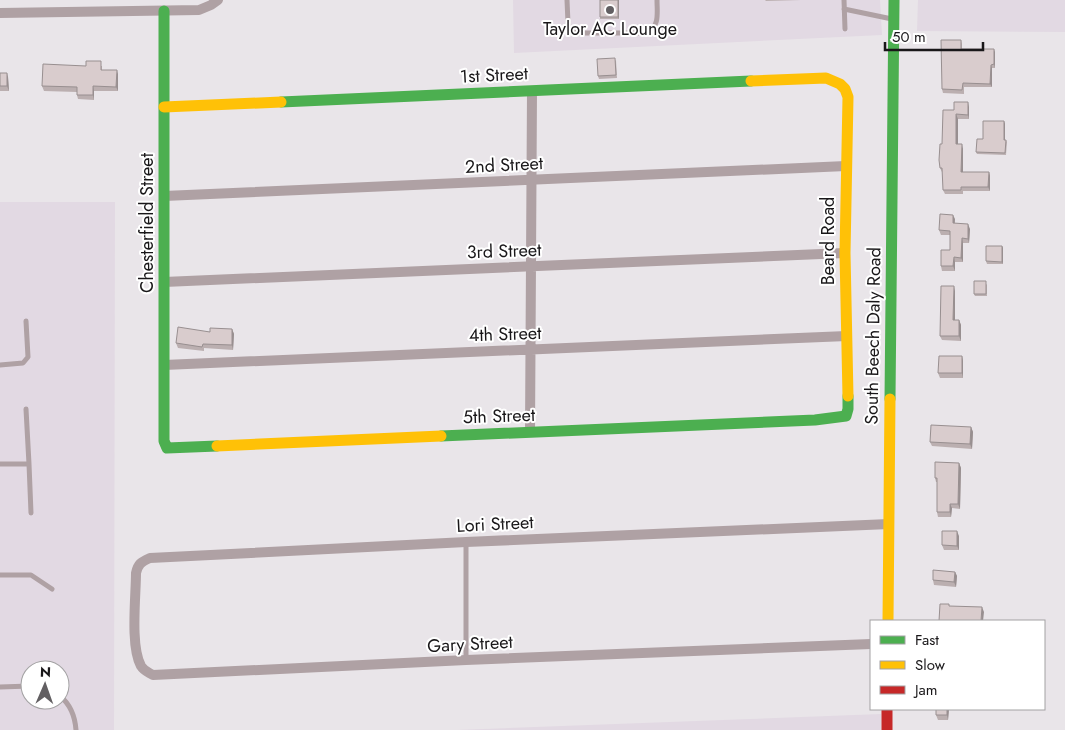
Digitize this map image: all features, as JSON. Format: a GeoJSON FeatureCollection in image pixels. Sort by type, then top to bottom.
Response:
{"type":"FeatureCollection","features":[{"type":"Feature","properties":{"kind":"street"},"geometry":{"type":"LineString","coordinates":[[0,13],[199,10],[218,0]]}},
{"type":"Feature","properties":{"kind":"street","name":"South Beech Daly Road"},"geometry":{"type":"LineString","coordinates":[[888,620],[894,0]]}},
{"type":"Feature","properties":{"kind":"street","name":"Chesterfield Street"},"geometry":{"type":"LineString","coordinates":[[164,11],[164,434]]}},
{"type":"Feature","properties":{"kind":"street","name":"1st Street"},"geometry":{"type":"LineString","coordinates":[[164,107],[826,78]]}},
{"type":"Feature","properties":{"kind":"street","name":"Beard Road"},"geometry":{"type":"LineString","coordinates":[[826,78],[841,84],[846,90],[848,97],[845,253],[848,409],[846,416]]}},
{"type":"Feature","properties":{"kind":"street"},"geometry":{"type":"LineString","coordinates":[[530,432],[532,91]]}},
{"type":"Feature","properties":{"kind":"street","name":"2nd Street"},"geometry":{"type":"LineString","coordinates":[[164,196],[846,166]]}},
{"type":"Feature","properties":{"kind":"street","name":"3rd Street"},"geometry":{"type":"LineString","coordinates":[[164,282],[845,253]]}},
{"type":"Feature","properties":{"kind":"street","name":"4th Street"},"geometry":{"type":"LineString","coordinates":[[164,365],[847,336]]}},
{"type":"Feature","properties":{"kind":"street","name":"5th Street"},"geometry":{"type":"LineString","coordinates":[[164,434],[167,448],[815,420],[846,416]]}},
{"type":"Feature","properties":{"kind":"street","name":"Lori Street"},"geometry":{"type":"LineString","coordinates":[[136,599],[138,566],[141,562],[150,558],[889,524]]}},
{"type":"Feature","properties":{"kind":"street","name":"Gary Street"},"geometry":{"type":"LineString","coordinates":[[136,599],[135,635],[138,656],[145,671],[153,675],[870,644]]}},
{"type":"Feature","properties":{"kind":"street"},"geometry":{"type":"LineString","coordinates":[[887,710],[887,730]]}},
{"type":"Feature","properties":{"kind":"lane"},"geometry":{"type":"LineString","coordinates":[[567,0],[568,23],[570,29],[576,33],[647,33],[653,30],[657,24],[657,0]]}},
{"type":"Feature","properties":{"kind":"lane"},"geometry":{"type":"LineString","coordinates":[[844,0],[845,29]]}},
{"type":"Feature","properties":{"kind":"lane"},"geometry":{"type":"LineString","coordinates":[[844,9],[894,20]]}},
{"type":"Feature","properties":{"kind":"lane"},"geometry":{"type":"LineString","coordinates":[[0,365],[22,362],[28,357],[26,321]]}},
{"type":"Feature","properties":{"kind":"lane"},"geometry":{"type":"LineString","coordinates":[[26,409],[31,513]]}},
{"type":"Feature","properties":{"kind":"lane"},"geometry":{"type":"LineString","coordinates":[[0,464],[29,464]]}},
{"type":"Feature","properties":{"kind":"lane"},"geometry":{"type":"LineString","coordinates":[[466,542],[466,660]]}},
{"type":"Feature","properties":{"kind":"lane"},"geometry":{"type":"LineString","coordinates":[[0,576],[31,575],[52,590]]}},
{"type":"Feature","properties":{"kind":"lane"},"geometry":{"type":"LineString","coordinates":[[0,687],[20,686]]}},
{"type":"Feature","properties":{"kind":"lane"},"geometry":{"type":"LineString","coordinates":[[70,707],[74,713],[76,730]]}},
{"type":"Feature","properties":{"kind":"shaded area"},"geometry":{"type":"Polygon","coordinates":[[[513,0],[880,0],[882,35],[514,53],[513,0]]]}},
{"type":"Feature","properties":{"kind":"shaded area"},"geometry":{"type":"Polygon","coordinates":[[[918,0],[1065,0],[1065,32],[917,31],[918,0]]]}},
{"type":"Feature","properties":{"kind":"shaded area"},"geometry":{"type":"Polygon","coordinates":[[[0,202],[115,202],[114,730],[0,730],[0,202]]]}},
{"type":"Feature","properties":{"kind":"shaded area"},"geometry":{"type":"Polygon","coordinates":[[[881,714],[881,730],[457,730],[881,714]]]}},
{"type":"Feature","properties":{"kind":"building","name":"Taylor AC Lounge"},"geometry":{"type":"Polygon","coordinates":[[[600,0],[618,0],[618,17],[600,17],[600,0]]]}},
{"type":"Feature","properties":{"kind":"building"},"geometry":{"type":"Polygon","coordinates":[[[941,40],[961,40],[961,49],[994,49],[994,64],[991,65],[990,84],[963,83],[962,90],[942,89],[941,40]]]}},
{"type":"Feature","properties":{"kind":"building"},"geometry":{"type":"Polygon","coordinates":[[[615,58],[616,75],[598,76],[597,59],[615,58]]]}},
{"type":"Feature","properties":{"kind":"building"},"geometry":{"type":"Polygon","coordinates":[[[86,61],[101,61],[101,70],[117,70],[116,87],[93,86],[93,95],[77,95],[77,87],[42,86],[43,64],[86,66],[86,61]]]}},
{"type":"Feature","properties":{"kind":"building"},"geometry":{"type":"Polygon","coordinates":[[[0,73],[7,73],[7,86],[0,86],[0,73]]]}},
{"type":"Feature","properties":{"kind":"building"},"geometry":{"type":"Polygon","coordinates":[[[954,102],[968,102],[968,115],[956,114],[956,144],[962,144],[961,172],[989,172],[988,187],[961,187],[961,190],[943,190],[942,168],[940,168],[939,160],[940,144],[942,144],[943,110],[954,110],[954,102]]]}},
{"type":"Feature","properties":{"kind":"building"},"geometry":{"type":"Polygon","coordinates":[[[983,121],[1004,121],[1005,153],[976,152],[977,139],[983,139],[983,121]]]}},
{"type":"Feature","properties":{"kind":"building"},"geometry":{"type":"Polygon","coordinates":[[[940,214],[953,215],[953,223],[968,224],[968,239],[962,238],[961,258],[954,257],[953,266],[941,266],[941,250],[950,250],[950,231],[939,230],[940,214]]]}},
{"type":"Feature","properties":{"kind":"building"},"geometry":{"type":"Polygon","coordinates":[[[986,246],[1002,246],[1002,262],[986,261],[986,246]]]}},
{"type":"Feature","properties":{"kind":"building"},"geometry":{"type":"Polygon","coordinates":[[[974,281],[986,281],[986,294],[974,294],[974,281]]]}},
{"type":"Feature","properties":{"kind":"building"},"geometry":{"type":"Polygon","coordinates":[[[941,286],[954,286],[953,320],[959,320],[959,336],[940,336],[941,286]]]}},
{"type":"Feature","properties":{"kind":"building"},"geometry":{"type":"Polygon","coordinates":[[[178,327],[210,332],[210,328],[232,329],[232,345],[203,344],[202,347],[176,343],[178,327]]]}},
{"type":"Feature","properties":{"kind":"building"},"geometry":{"type":"Polygon","coordinates":[[[939,356],[962,356],[962,373],[938,373],[939,356]]]}},
{"type":"Feature","properties":{"kind":"building"},"geometry":{"type":"Polygon","coordinates":[[[931,425],[971,427],[970,444],[930,442],[931,425]]]}},
{"type":"Feature","properties":{"kind":"building"},"geometry":{"type":"Polygon","coordinates":[[[935,462],[959,463],[958,504],[950,504],[950,512],[937,512],[935,462]]]}},
{"type":"Feature","properties":{"kind":"building"},"geometry":{"type":"Polygon","coordinates":[[[942,531],[957,531],[957,546],[942,545],[942,531]]]}},
{"type":"Feature","properties":{"kind":"building"},"geometry":{"type":"Polygon","coordinates":[[[933,570],[955,572],[954,582],[933,580],[933,570]]]}},
{"type":"Feature","properties":{"kind":"building"},"geometry":{"type":"Polygon","coordinates":[[[940,604],[982,607],[981,620],[939,620],[940,604]]]}},
{"type":"Feature","properties":{"kind":"building"},"geometry":{"type":"Polygon","coordinates":[[[936,710],[947,710],[947,715],[936,715],[936,710]]]}},
{"type":"Feature","properties":{"kind":"traffic: fast"},"geometry":{"type":"LineString","coordinates":[[890,399],[894,0]]}},
{"type":"Feature","properties":{"kind":"traffic: fast"},"geometry":{"type":"LineString","coordinates":[[164,11],[164,441],[167,448],[217,446]]}},
{"type":"Feature","properties":{"kind":"traffic: fast"},"geometry":{"type":"LineString","coordinates":[[281,102],[751,81]]}},
{"type":"Feature","properties":{"kind":"traffic: fast"},"geometry":{"type":"LineString","coordinates":[[441,436],[815,420],[846,416],[848,396]]}},
{"type":"Feature","properties":{"kind":"traffic: slow"},"geometry":{"type":"LineString","coordinates":[[751,81],[826,78],[840,84],[845,89],[848,97],[845,253],[848,396]]}},
{"type":"Feature","properties":{"kind":"traffic: slow"},"geometry":{"type":"LineString","coordinates":[[164,107],[281,102]]}},
{"type":"Feature","properties":{"kind":"traffic: slow"},"geometry":{"type":"LineString","coordinates":[[888,620],[890,399]]}},
{"type":"Feature","properties":{"kind":"traffic: slow"},"geometry":{"type":"LineString","coordinates":[[217,446],[441,436]]}},
{"type":"Feature","properties":{"kind":"traffic: jam"},"geometry":{"type":"LineString","coordinates":[[887,710],[887,730]]}},
{"type":"Feature","properties":{"kind":"place","name":"Taylor AC Lounge"},"geometry":{"type":"Point","coordinates":[610,10]}}]}
